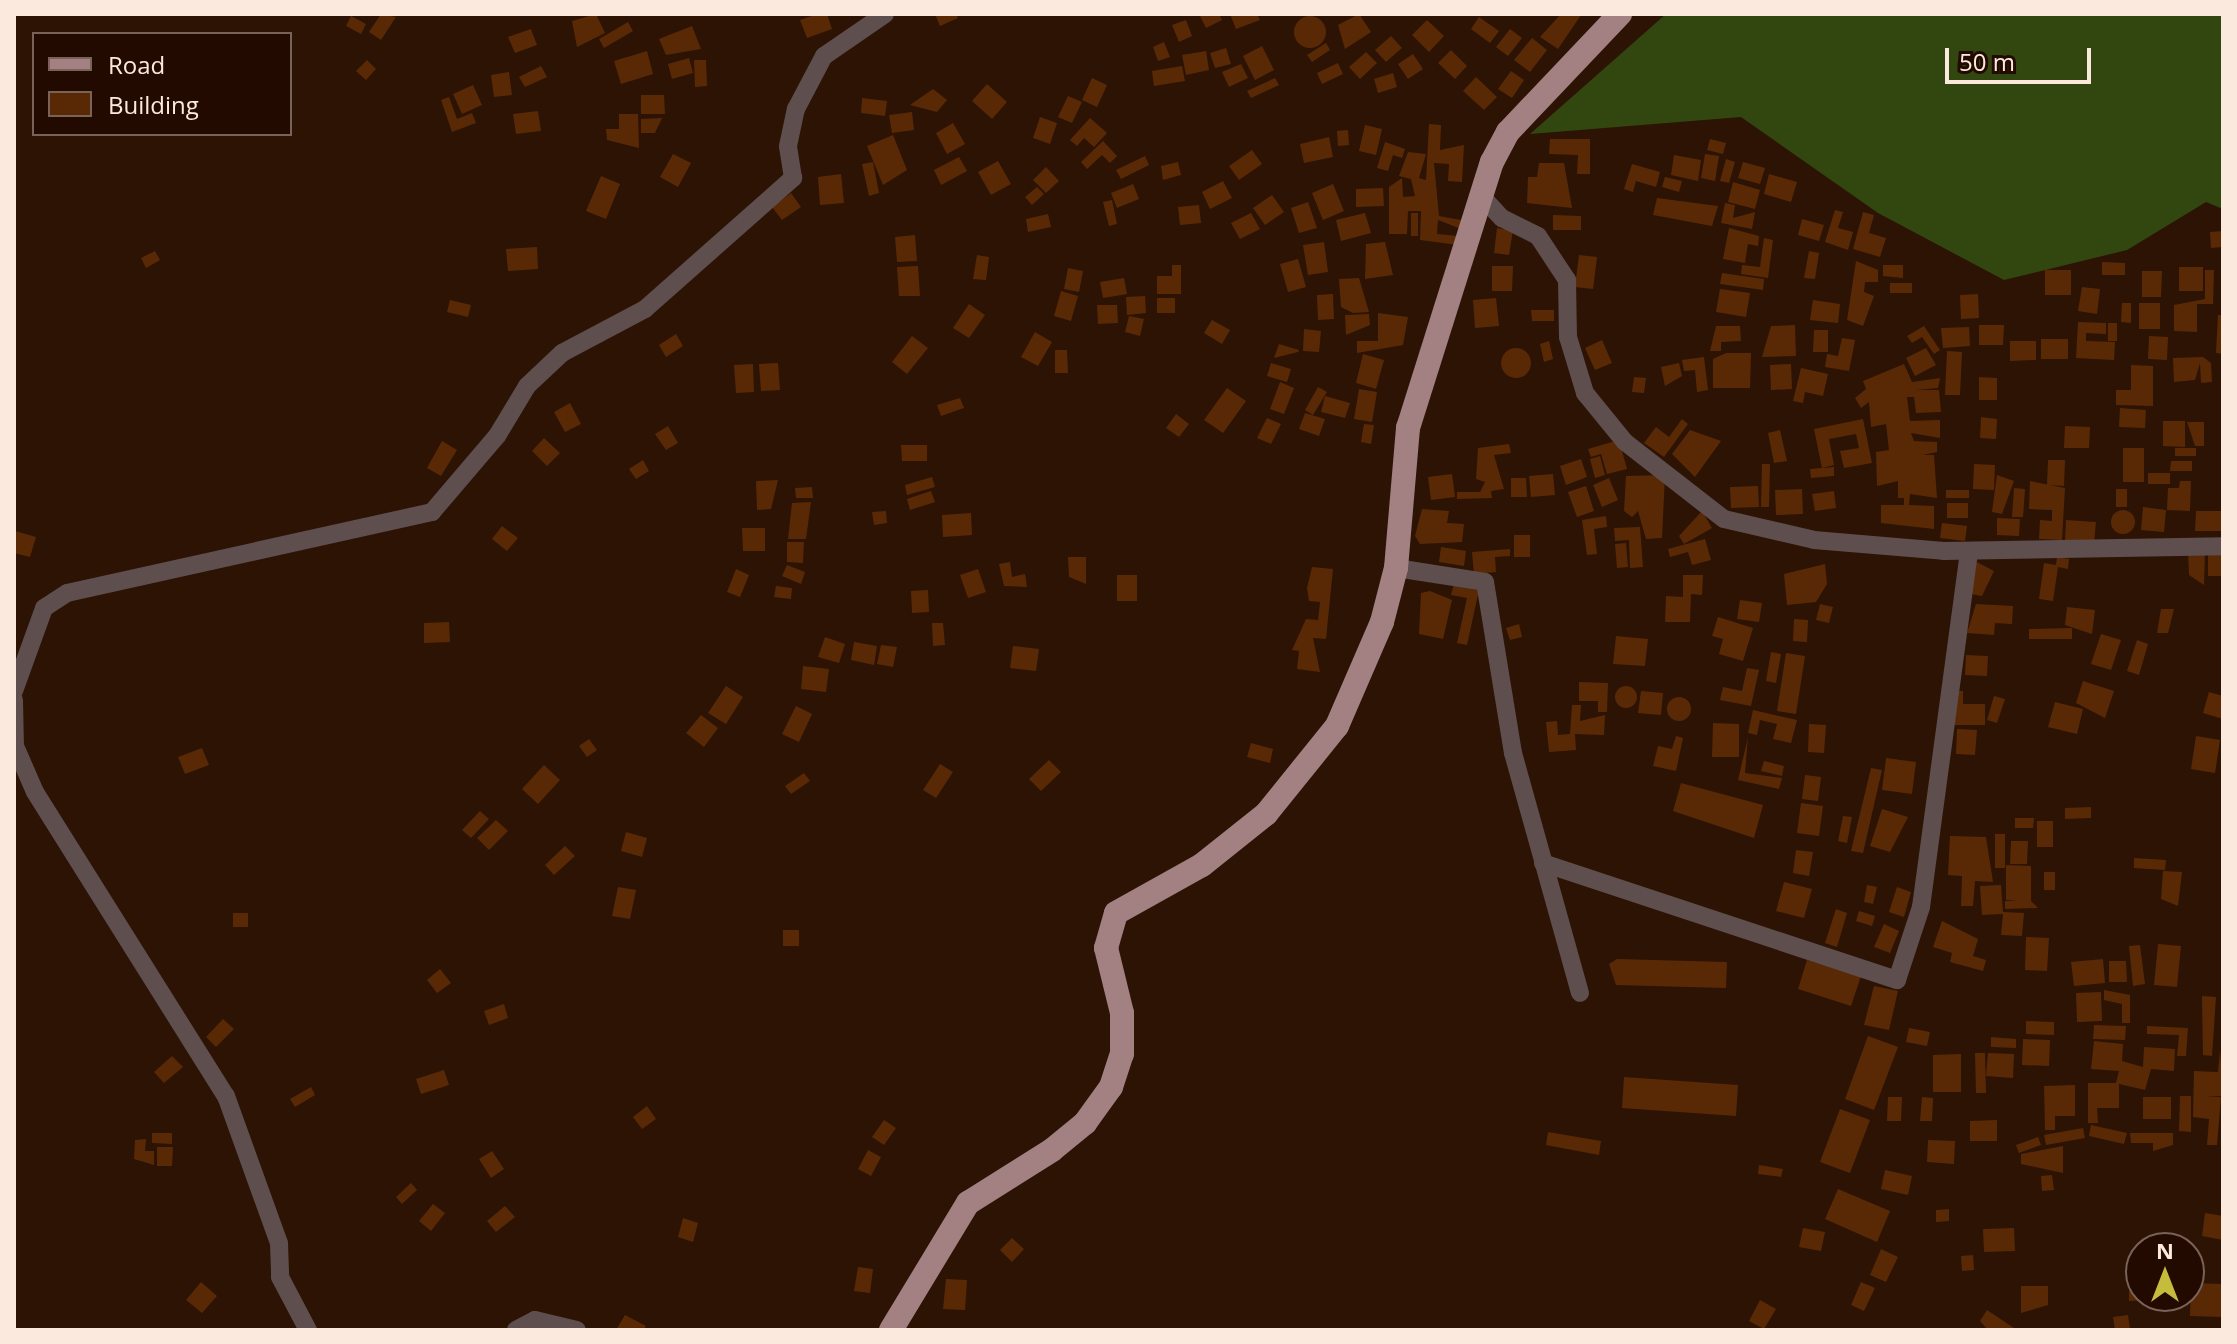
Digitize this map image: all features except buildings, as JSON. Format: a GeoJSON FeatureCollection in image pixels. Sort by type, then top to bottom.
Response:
{"type":"FeatureCollection","features":[{"type":"Feature","properties":{"kind":"main road"},"geometry":{"type":"LineString","coordinates":[[891,1330],[968,1203],[1052,1150],[1085,1123],[1111,1087],[1122,1054],[1122,1013],[1106,948],[1116,913],[1202,865],[1255,823],[1337,726],[1382,622],[1396,568],[1408,428],[1508,132],[1620,14]]}},
{"type":"Feature","properties":{"kind":"street"},"geometry":{"type":"LineString","coordinates":[[14,691],[44,608],[67,593],[432,512],[497,436],[527,386],[562,353],[645,309],[793,178],[788,146],[796,109],[824,56],[885,14]]}},
{"type":"Feature","properties":{"kind":"street"},"geometry":{"type":"LineString","coordinates":[[1485,200],[1502,218],[1538,236],[1567,280],[1568,337],[1585,393],[1625,442],[1724,519],[1814,540],[1969,551],[2223,546]]}},
{"type":"Feature","properties":{"kind":"street"},"geometry":{"type":"LineString","coordinates":[[1543,863],[1897,980],[1921,907],[1969,551]]}},
{"type":"Feature","properties":{"kind":"street"},"geometry":{"type":"LineString","coordinates":[[1396,568],[1485,582],[1513,753],[1580,993]]}},
{"type":"Feature","properties":{"kind":"street"},"geometry":{"type":"LineString","coordinates":[[14,700],[15,746],[35,792],[226,1096],[279,1243],[280,1277],[308,1330]]}},
{"type":"Feature","properties":{"kind":"street"},"geometry":{"type":"LineString","coordinates":[[516,1330],[552,1320],[577,1330]]}},
{"type":"Feature","properties":{"kind":"green space"},"geometry":{"type":"Polygon","coordinates":[[[1666,14],[2223,14],[2223,209],[2206,202],[2127,250],[2004,280],[1878,213],[1741,117],[1530,134],[1666,14]]]}}]}
